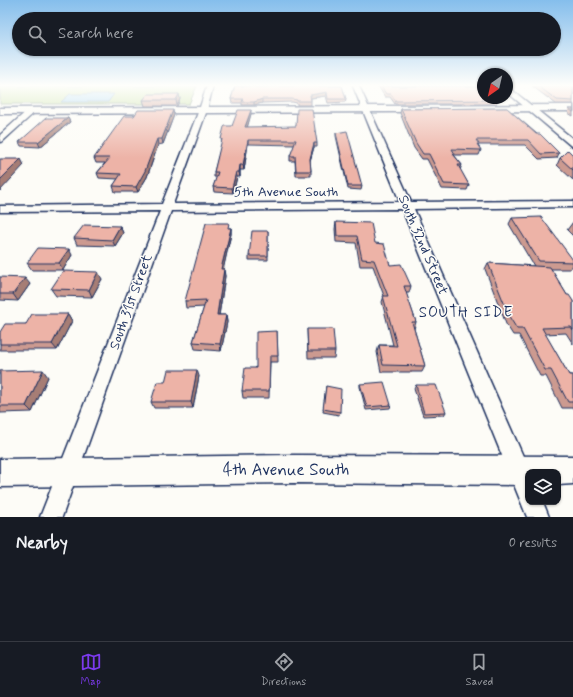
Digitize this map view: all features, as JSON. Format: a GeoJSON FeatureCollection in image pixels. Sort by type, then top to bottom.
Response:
{"type":"FeatureCollection","features":[{"type":"Feature","properties":{"kind":"street"},"geometry":{"type":"LineString","coordinates":[[0,111],[181,110]]}},
{"type":"Feature","properties":{"kind":"street","name":"South 31st Street"},"geometry":{"type":"LineString","coordinates":[[51,517],[203,110]]}},
{"type":"Feature","properties":{"kind":"street","name":"South 32nd Street"},"geometry":{"type":"LineString","coordinates":[[365,110],[524,482]]}},
{"type":"Feature","properties":{"kind":"street"},"geometry":{"type":"LineString","coordinates":[[533,110],[573,143]]}},
{"type":"Feature","properties":{"kind":"street"},"geometry":{"type":"LineString","coordinates":[[0,139],[32,111]]}},
{"type":"Feature","properties":{"kind":"street","name":"5th Avenue South"},"geometry":{"type":"LineString","coordinates":[[0,209],[573,204]]}},
{"type":"Feature","properties":{"kind":"street","name":"4th Avenue South"},"geometry":{"type":"LineString","coordinates":[[0,473],[294,469],[524,482],[573,470]]}},
{"type":"Feature","properties":{"kind":"street"},"geometry":{"type":"LineString","coordinates":[[533,505],[538,517]]}},
{"type":"Feature","properties":{"kind":"building"},"geometry":{"type":"Polygon","coordinates":[[[138,110],[173,110],[162,139],[157,139],[145,171],[136,187],[113,186],[121,174],[97,173],[110,158],[94,158],[124,116],[134,116],[138,110]]]}},
{"type":"Feature","properties":{"kind":"building"},"geometry":{"type":"Polygon","coordinates":[[[238,110],[251,110],[245,127],[296,126],[297,110],[312,110],[317,143],[314,143],[310,159],[311,171],[296,171],[295,156],[290,156],[296,140],[248,140],[243,165],[240,165],[239,172],[236,172],[232,188],[213,187],[218,172],[214,172],[224,127],[232,126],[238,110]]]}},
{"type":"Feature","properties":{"kind":"building"},"geometry":{"type":"Polygon","coordinates":[[[401,110],[509,110],[536,134],[540,134],[559,153],[541,154],[528,140],[476,140],[481,150],[452,149],[455,154],[453,154],[462,165],[458,165],[469,185],[444,184],[429,154],[423,154],[416,143],[401,110]]]}},
{"type":"Feature","properties":{"kind":"building"},"geometry":{"type":"Polygon","coordinates":[[[46,118],[68,118],[38,142],[19,142],[46,118]]]}},
{"type":"Feature","properties":{"kind":"building"},"geometry":{"type":"Polygon","coordinates":[[[347,131],[362,186],[348,186],[336,133],[347,131]]]}},
{"type":"Feature","properties":{"kind":"building"},"geometry":{"type":"Polygon","coordinates":[[[568,150],[573,155],[573,170],[560,158],[568,150]]]}},
{"type":"Feature","properties":{"kind":"building"},"geometry":{"type":"Polygon","coordinates":[[[0,159],[21,159],[0,180],[0,159]]]}},
{"type":"Feature","properties":{"kind":"building"},"geometry":{"type":"Polygon","coordinates":[[[541,217],[573,262],[539,261],[512,218],[541,217]]]}},
{"type":"Feature","properties":{"kind":"building"},"geometry":{"type":"Polygon","coordinates":[[[336,222],[371,223],[375,243],[384,244],[390,265],[401,264],[411,286],[404,286],[416,322],[412,322],[425,366],[383,365],[379,345],[397,346],[383,296],[388,296],[374,260],[362,259],[357,236],[337,236],[336,222]]]}},
{"type":"Feature","properties":{"kind":"building"},"geometry":{"type":"Polygon","coordinates":[[[206,223],[229,223],[228,228],[231,228],[221,269],[224,269],[217,315],[226,315],[220,344],[193,342],[206,300],[185,301],[206,223]]]}},
{"type":"Feature","properties":{"kind":"building"},"geometry":{"type":"Polygon","coordinates":[[[84,225],[120,226],[112,240],[74,238],[84,225]]]}},
{"type":"Feature","properties":{"kind":"building"},"geometry":{"type":"Polygon","coordinates":[[[252,231],[268,231],[268,256],[249,256],[252,231]]]}},
{"type":"Feature","properties":{"kind":"building"},"geometry":{"type":"Polygon","coordinates":[[[38,248],[69,249],[59,263],[27,263],[38,248]]]}},
{"type":"Feature","properties":{"kind":"building"},"geometry":{"type":"Polygon","coordinates":[[[488,263],[550,267],[567,295],[569,295],[573,301],[573,330],[571,327],[542,328],[569,375],[573,375],[573,402],[568,402],[551,370],[545,370],[523,329],[517,329],[510,318],[488,263]]]}},
{"type":"Feature","properties":{"kind":"building"},"geometry":{"type":"Polygon","coordinates":[[[63,271],[98,272],[89,290],[51,289],[63,271]]]}},
{"type":"Feature","properties":{"kind":"building"},"geometry":{"type":"Polygon","coordinates":[[[0,277],[25,278],[13,294],[0,294],[0,277]]]}},
{"type":"Feature","properties":{"kind":"building"},"geometry":{"type":"Polygon","coordinates":[[[32,314],[68,314],[52,344],[0,344],[0,332],[5,324],[26,324],[32,314]]]}},
{"type":"Feature","properties":{"kind":"building"},"geometry":{"type":"Polygon","coordinates":[[[307,329],[333,329],[335,351],[308,351],[307,329]]]}},
{"type":"Feature","properties":{"kind":"building"},"geometry":{"type":"Polygon","coordinates":[[[277,331],[278,356],[270,356],[269,391],[242,391],[245,368],[256,368],[256,332],[277,331]]]}},
{"type":"Feature","properties":{"kind":"building"},"geometry":{"type":"Polygon","coordinates":[[[43,370],[26,406],[0,406],[0,371],[43,370]]]}},
{"type":"Feature","properties":{"kind":"building"},"geometry":{"type":"Polygon","coordinates":[[[168,370],[197,370],[191,402],[151,402],[157,382],[165,382],[168,370]]]}},
{"type":"Feature","properties":{"kind":"building"},"geometry":{"type":"Polygon","coordinates":[[[384,382],[391,405],[367,407],[360,384],[384,382]]]}},
{"type":"Feature","properties":{"kind":"building"},"geometry":{"type":"Polygon","coordinates":[[[416,385],[436,385],[446,412],[424,413],[416,385]]]}},
{"type":"Feature","properties":{"kind":"building"},"geometry":{"type":"Polygon","coordinates":[[[326,386],[341,389],[340,412],[323,409],[326,386]]]}},
{"type":"Feature","properties":{"kind":"district","name":"SOUTH SIDE"},"geometry":{"type":"Point","coordinates":[466,313]}}]}
